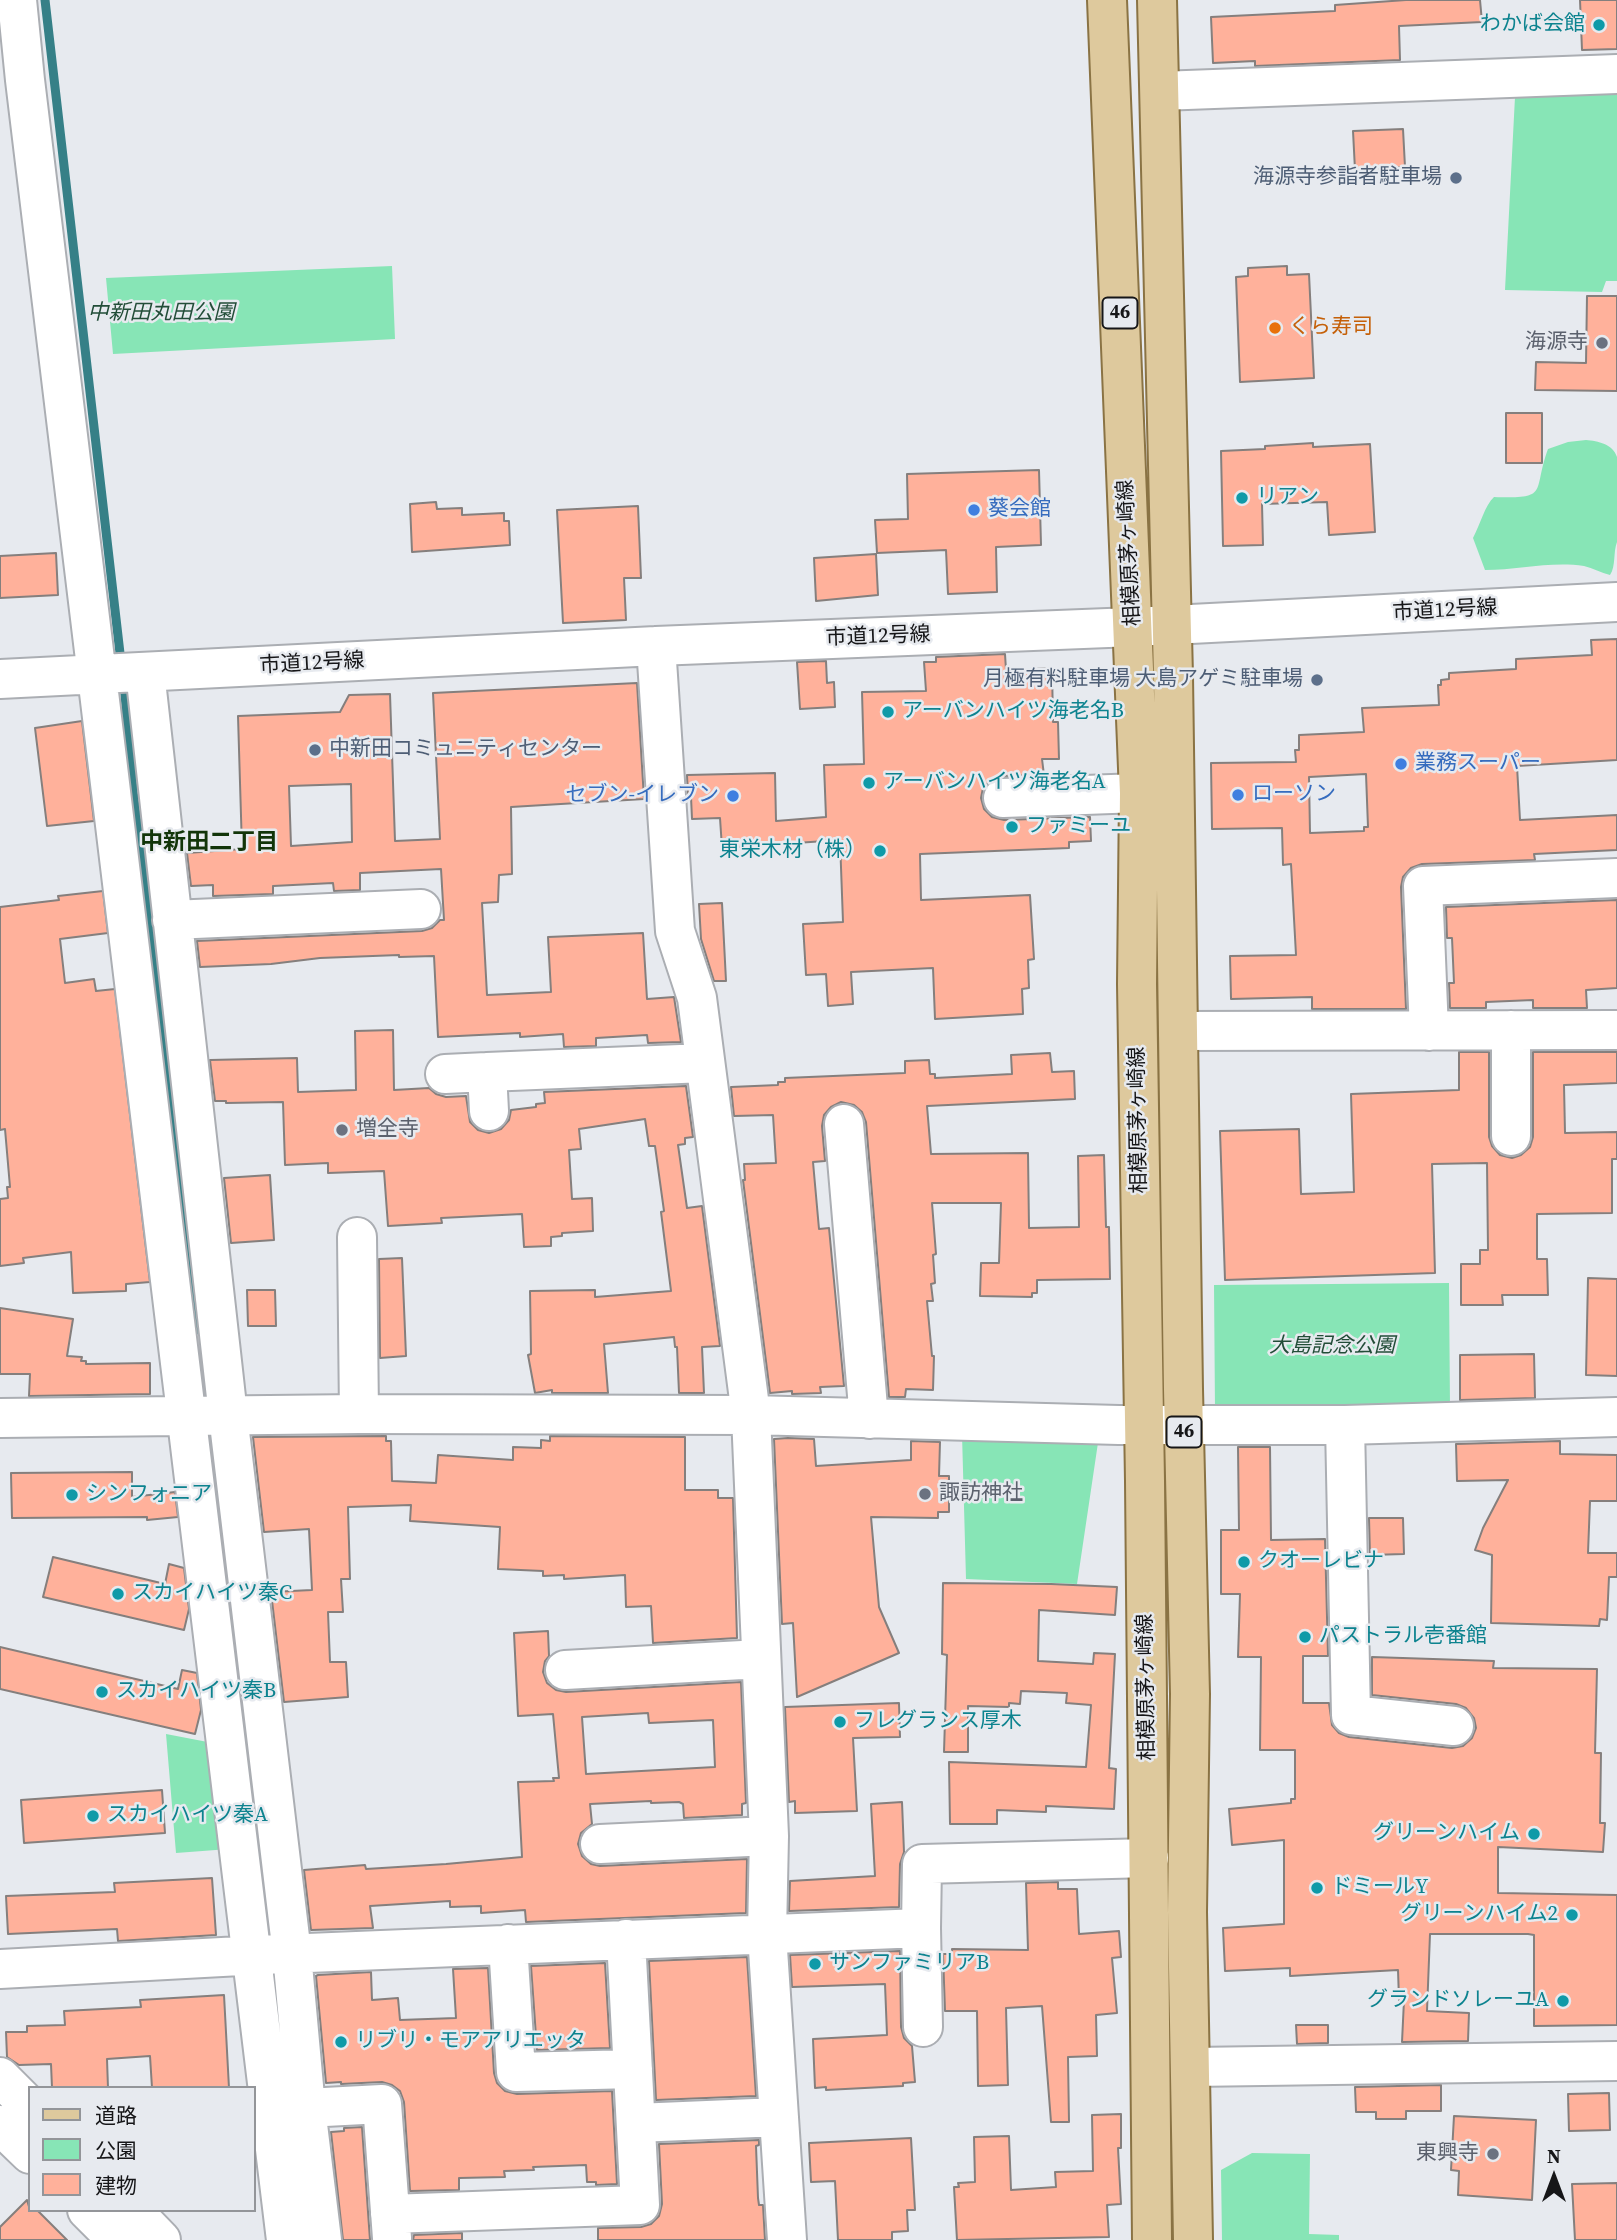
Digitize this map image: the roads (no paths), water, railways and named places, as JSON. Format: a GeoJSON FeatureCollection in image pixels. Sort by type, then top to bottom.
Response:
{"type":"FeatureCollection","features":[{"type":"Feature","properties":{"kind":"main road","name":"相模原茅ヶ崎線"},"geometry":{"type":"LineString","coordinates":[[1107,0],[1139,793],[1137,984],[1152,2240]]}},
{"type":"Feature","properties":{"kind":"main road","name":"相模原茅ヶ崎線"},"geometry":{"type":"LineString","coordinates":[[1157,0],[1190,1694],[1188,1912],[1193,2240]]}},
{"type":"Feature","properties":{"kind":"street"},"geometry":{"type":"LineString","coordinates":[[17,0],[12,81],[172,920],[208,1415]]}},
{"type":"Feature","properties":{"kind":"street"},"geometry":{"type":"LineString","coordinates":[[1160,91],[1617,74]]}},
{"type":"Feature","properties":{"kind":"street","name":"市道12号線"},"geometry":{"type":"LineString","coordinates":[[0,679],[1617,602]]}},
{"type":"Feature","properties":{"kind":"street"},"geometry":{"type":"LineString","coordinates":[[656,646],[675,931],[697,998],[751,1415],[769,1836],[767,1934],[787,2240]]}},
{"type":"Feature","properties":{"kind":"street"},"geometry":{"type":"LineString","coordinates":[[123,673],[271,1954],[286,2240]]}},
{"type":"Feature","properties":{"kind":"street"},"geometry":{"type":"LineString","coordinates":[[1003,798],[1139,793]]}},
{"type":"Feature","properties":{"kind":"street"},"geometry":{"type":"LineString","coordinates":[[1429,1031],[1423,886],[1617,878]]}},
{"type":"Feature","properties":{"kind":"street"},"geometry":{"type":"LineString","coordinates":[[172,920],[421,909]]}},
{"type":"Feature","properties":{"kind":"street"},"geometry":{"type":"LineString","coordinates":[[1511,1030],[1511,1136]]}},
{"type":"Feature","properties":{"kind":"street"},"geometry":{"type":"LineString","coordinates":[[1178,1031],[1617,1030]]}},
{"type":"Feature","properties":{"kind":"street"},"geometry":{"type":"LineString","coordinates":[[445,1074],[705,1062]]}},
{"type":"Feature","properties":{"kind":"street"},"geometry":{"type":"LineString","coordinates":[[487,1072],[489,1111]]}},
{"type":"Feature","properties":{"kind":"street"},"geometry":{"type":"LineString","coordinates":[[844,1124],[869,1419]]}},
{"type":"Feature","properties":{"kind":"street"},"geometry":{"type":"LineString","coordinates":[[357,1237],[359,1414]]}},
{"type":"Feature","properties":{"kind":"street"},"geometry":{"type":"LineString","coordinates":[[1,1423],[208,1415],[359,1414],[751,1415],[1144,1425],[1345,1425],[1617,1417]]}},
{"type":"Feature","properties":{"kind":"street"},"geometry":{"type":"LineString","coordinates":[[1345,1425],[1351,1716],[1454,1726]]}},
{"type":"Feature","properties":{"kind":"street"},"geometry":{"type":"LineString","coordinates":[[565,1670],[760,1659]]}},
{"type":"Feature","properties":{"kind":"street"},"geometry":{"type":"LineString","coordinates":[[600,1844],[769,1836]]}},
{"type":"Feature","properties":{"kind":"street"},"geometry":{"type":"LineString","coordinates":[[923,2027],[922,1864],[1149,1858]]}},
{"type":"Feature","properties":{"kind":"street"},"geometry":{"type":"LineString","coordinates":[[0,1969],[271,1954],[921,1928]]}},
{"type":"Feature","properties":{"kind":"street"},"geometry":{"type":"LineString","coordinates":[[306,2108],[382,2104],[391,2227],[640,2205],[626,1940]]}},
{"type":"Feature","properties":{"kind":"street"},"geometry":{"type":"LineString","coordinates":[[508,1944],[516,2072],[633,2069]]}},
{"type":"Feature","properties":{"kind":"street"},"geometry":{"type":"LineString","coordinates":[[271,1954],[306,2108],[322,2240]]}},
{"type":"Feature","properties":{"kind":"street"},"geometry":{"type":"LineString","coordinates":[[1192,2067],[1617,2062]]}},
{"type":"Feature","properties":{"kind":"street"},"geometry":{"type":"LineString","coordinates":[[0,2077],[28,2105]]}},
{"type":"Feature","properties":{"kind":"street"},"geometry":{"type":"LineString","coordinates":[[636,2123],[779,2117]]}},
{"type":"Feature","properties":{"kind":"street"},"geometry":{"type":"LineString","coordinates":[[0,2125],[28,2152]]}},
{"type":"Feature","properties":{"kind":"street"},"geometry":{"type":"LineString","coordinates":[[89,2212],[117,2240]]}},
{"type":"Feature","properties":{"kind":"street"},"geometry":{"type":"LineString","coordinates":[[134,2212],[161,2240]]}},
{"type":"Feature","properties":{"kind":"waterway"},"geometry":{"type":"LineString","coordinates":[[45,0],[121,662]]}},
{"type":"Feature","properties":{"kind":"waterway"},"geometry":{"type":"LineString","coordinates":[[124,683],[133,791],[199,1330]]}},
{"type":"Feature","properties":{"kind":"place","name":"わかば会館"},"geometry":{"type":"Point","coordinates":[1599,25]}},
{"type":"Feature","properties":{"kind":"place","name":"海源寺参詣者駐車場"},"geometry":{"type":"Point","coordinates":[1456,178]}},
{"type":"Feature","properties":{"kind":"place","name":"くら寿司"},"geometry":{"type":"Point","coordinates":[1275,328]}},
{"type":"Feature","properties":{"kind":"place","name":"海源寺"},"geometry":{"type":"Point","coordinates":[1602,343]}},
{"type":"Feature","properties":{"kind":"place","name":"リアン"},"geometry":{"type":"Point","coordinates":[1242,498]}},
{"type":"Feature","properties":{"kind":"place","name":"葵会館"},"geometry":{"type":"Point","coordinates":[974,510]}},
{"type":"Feature","properties":{"kind":"place","name":"月極有料駐車場 大島アゲミ駐車場"},"geometry":{"type":"Point","coordinates":[1317,680]}},
{"type":"Feature","properties":{"kind":"place","name":"アーバンハイツ海老名B"},"geometry":{"type":"Point","coordinates":[888,712]}},
{"type":"Feature","properties":{"kind":"place","name":"中新田コミュニティセンター"},"geometry":{"type":"Point","coordinates":[315,750]}},
{"type":"Feature","properties":{"kind":"place","name":"業務スーパー"},"geometry":{"type":"Point","coordinates":[1401,764]}},
{"type":"Feature","properties":{"kind":"place","name":"アーバンハイツ海老名A"},"geometry":{"type":"Point","coordinates":[869,783]}},
{"type":"Feature","properties":{"kind":"place","name":"ローソン"},"geometry":{"type":"Point","coordinates":[1238,795]}},
{"type":"Feature","properties":{"kind":"place","name":"セブン-イレブン"},"geometry":{"type":"Point","coordinates":[733,796]}},
{"type":"Feature","properties":{"kind":"place","name":"ファミーユ"},"geometry":{"type":"Point","coordinates":[1012,827]}},
{"type":"Feature","properties":{"kind":"place","name":"東栄木材（株）"},"geometry":{"type":"Point","coordinates":[880,851]}},
{"type":"Feature","properties":{"kind":"place","name":"増全寺"},"geometry":{"type":"Point","coordinates":[342,1130]}},
{"type":"Feature","properties":{"kind":"place","name":"諏訪神社"},"geometry":{"type":"Point","coordinates":[925,1494]}},
{"type":"Feature","properties":{"kind":"place","name":"シンフォニア"},"geometry":{"type":"Point","coordinates":[72,1495]}},
{"type":"Feature","properties":{"kind":"place","name":"クオーレビナ"},"geometry":{"type":"Point","coordinates":[1244,1562]}},
{"type":"Feature","properties":{"kind":"place","name":"スカイハイツ秦C"},"geometry":{"type":"Point","coordinates":[118,1594]}},
{"type":"Feature","properties":{"kind":"place","name":"パストラル壱番館"},"geometry":{"type":"Point","coordinates":[1305,1637]}},
{"type":"Feature","properties":{"kind":"place","name":"スカイハイツ秦B"},"geometry":{"type":"Point","coordinates":[102,1692]}},
{"type":"Feature","properties":{"kind":"place","name":"フレグランス厚木"},"geometry":{"type":"Point","coordinates":[840,1722]}},
{"type":"Feature","properties":{"kind":"place","name":"スカイハイツ秦A"},"geometry":{"type":"Point","coordinates":[93,1816]}},
{"type":"Feature","properties":{"kind":"place","name":"グリーンハイム"},"geometry":{"type":"Point","coordinates":[1534,1834]}},
{"type":"Feature","properties":{"kind":"place","name":"ドミールY"},"geometry":{"type":"Point","coordinates":[1317,1888]}},
{"type":"Feature","properties":{"kind":"place","name":"グリーンハイム2"},"geometry":{"type":"Point","coordinates":[1572,1915]}},
{"type":"Feature","properties":{"kind":"place","name":"サンファミリアB"},"geometry":{"type":"Point","coordinates":[815,1964]}},
{"type":"Feature","properties":{"kind":"place","name":"グランドソレーユA"},"geometry":{"type":"Point","coordinates":[1563,2001]}},
{"type":"Feature","properties":{"kind":"place","name":"リブリ・モアアリエッタ"},"geometry":{"type":"Point","coordinates":[341,2042]}},
{"type":"Feature","properties":{"kind":"place","name":"東興寺"},"geometry":{"type":"Point","coordinates":[1493,2154]}},
{"type":"Feature","properties":{"kind":"district","name":"中新田二丁目"},"geometry":{"type":"Point","coordinates":[209,843]}},
{"type":"Feature","properties":{"kind":"park label","name":"中新田丸田公園"},"geometry":{"type":"Point","coordinates":[161,314]}},
{"type":"Feature","properties":{"kind":"park label","name":"大島記念公園"},"geometry":{"type":"Point","coordinates":[1332,1347]}}]}
